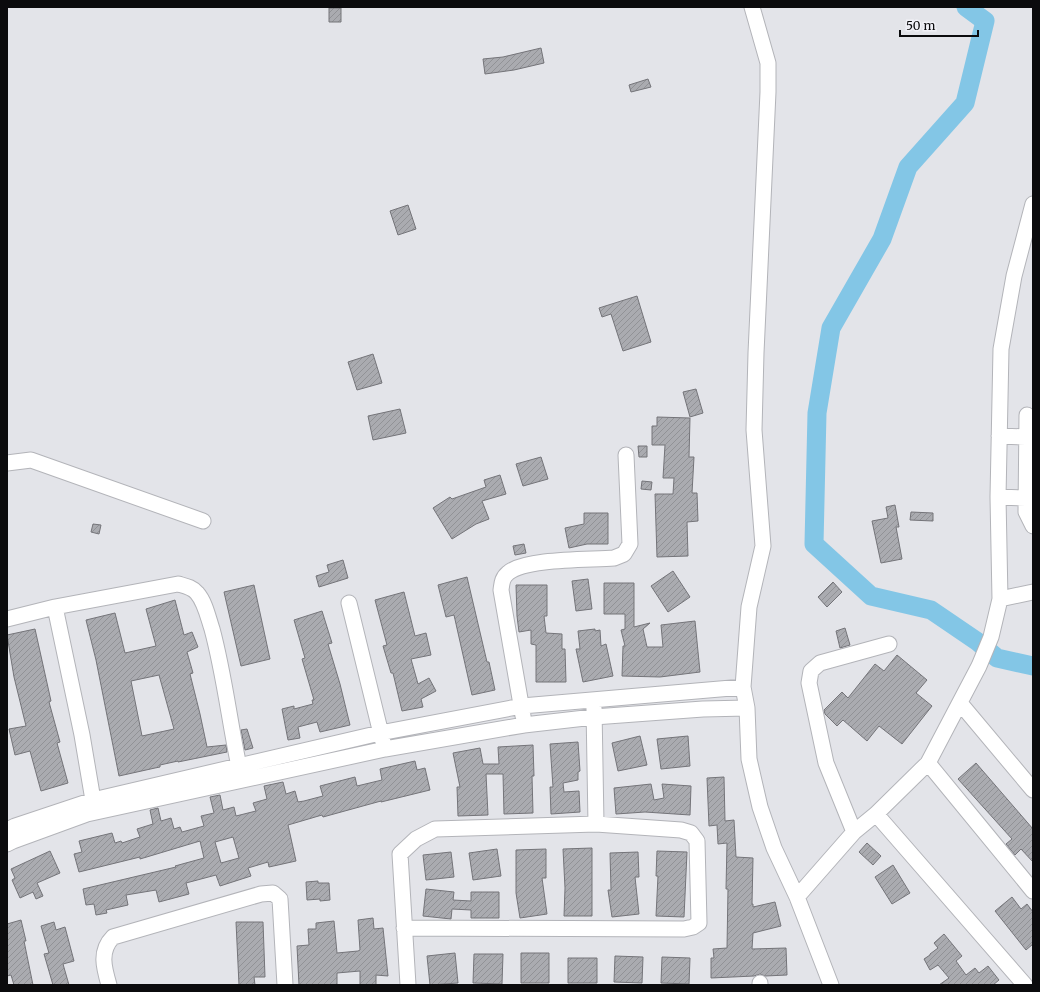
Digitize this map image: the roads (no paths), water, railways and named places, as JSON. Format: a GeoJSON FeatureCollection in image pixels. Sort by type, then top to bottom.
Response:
{"type":"FeatureCollection","features":[{"type":"Feature","properties":{"kind":"street"},"geometry":{"type":"LineString","coordinates":[[752,7],[768,63],[754,430],[763,546],[749,606],[743,687],[747,708],[749,759],[760,806],[774,848],[797,897],[831,985]]}},
{"type":"Feature","properties":{"kind":"street"},"geometry":{"type":"LineString","coordinates":[[797,897],[854,832],[876,814],[928,763],[979,666],[991,637],[1000,599],[998,497],[1001,349],[1014,276],[1033,204]]}},
{"type":"Feature","properties":{"kind":"street"},"geometry":{"type":"LineString","coordinates":[[1026,415],[1026,512],[1033,526]]}},
{"type":"Feature","properties":{"kind":"street"},"geometry":{"type":"LineString","coordinates":[[999,436],[1026,437]]}},
{"type":"Feature","properties":{"kind":"street"},"geometry":{"type":"LineString","coordinates":[[524,724],[501,590],[502,579],[508,573],[518,568],[534,563],[614,558],[624,554],[630,544],[626,455]]}},
{"type":"Feature","properties":{"kind":"street"},"geometry":{"type":"LineString","coordinates":[[7,464],[32,460],[202,521]]}},
{"type":"Feature","properties":{"kind":"street"},"geometry":{"type":"LineString","coordinates":[[998,497],[1026,498]]}},
{"type":"Feature","properties":{"kind":"street"},"geometry":{"type":"LineString","coordinates":[[7,619],[55,607],[178,584],[189,587],[197,593],[205,608],[216,646],[241,774]]}},
{"type":"Feature","properties":{"kind":"street"},"geometry":{"type":"LineString","coordinates":[[1000,599],[1033,592]]}},
{"type":"Feature","properties":{"kind":"street"},"geometry":{"type":"LineString","coordinates":[[349,603],[385,749]]}},
{"type":"Feature","properties":{"kind":"street"},"geometry":{"type":"LineString","coordinates":[[55,607],[82,735],[93,800]]}},
{"type":"Feature","properties":{"kind":"street"},"geometry":{"type":"LineString","coordinates":[[854,832],[826,764],[809,683],[811,671],[820,662],[889,644]]}},
{"type":"Feature","properties":{"kind":"street"},"geometry":{"type":"LineString","coordinates":[[7,844],[13,840],[87,814],[241,774],[380,733],[522,706],[743,687]]}},
{"type":"Feature","properties":{"kind":"street"},"geometry":{"type":"LineString","coordinates":[[594,700],[596,824]]}},
{"type":"Feature","properties":{"kind":"street"},"geometry":{"type":"LineString","coordinates":[[960,703],[1033,790]]}},
{"type":"Feature","properties":{"kind":"street"},"geometry":{"type":"LineString","coordinates":[[7,830],[93,800],[186,777],[241,774],[524,724],[703,709],[747,708]]}},
{"type":"Feature","properties":{"kind":"street"},"geometry":{"type":"LineString","coordinates":[[928,763],[1033,891]]}},
{"type":"Feature","properties":{"kind":"street"},"geometry":{"type":"LineString","coordinates":[[876,814],[1025,985]]}},
{"type":"Feature","properties":{"kind":"street"},"geometry":{"type":"LineString","coordinates":[[404,928],[684,929],[693,927],[699,923],[697,841],[691,833],[681,830],[596,824],[434,830],[416,839],[400,854],[404,928],[408,985]]}},
{"type":"Feature","properties":{"kind":"street"},"geometry":{"type":"LineString","coordinates":[[109,985],[103,961],[108,942],[113,937],[261,894],[273,893],[280,899],[284,985]]}},
{"type":"Feature","properties":{"kind":"waterway"},"geometry":{"type":"LineString","coordinates":[[966,7],[985,21],[965,103],[908,167],[882,239],[831,328],[817,413],[814,544],[871,596],[931,610],[978,642],[997,658],[1033,666]]}}]}
